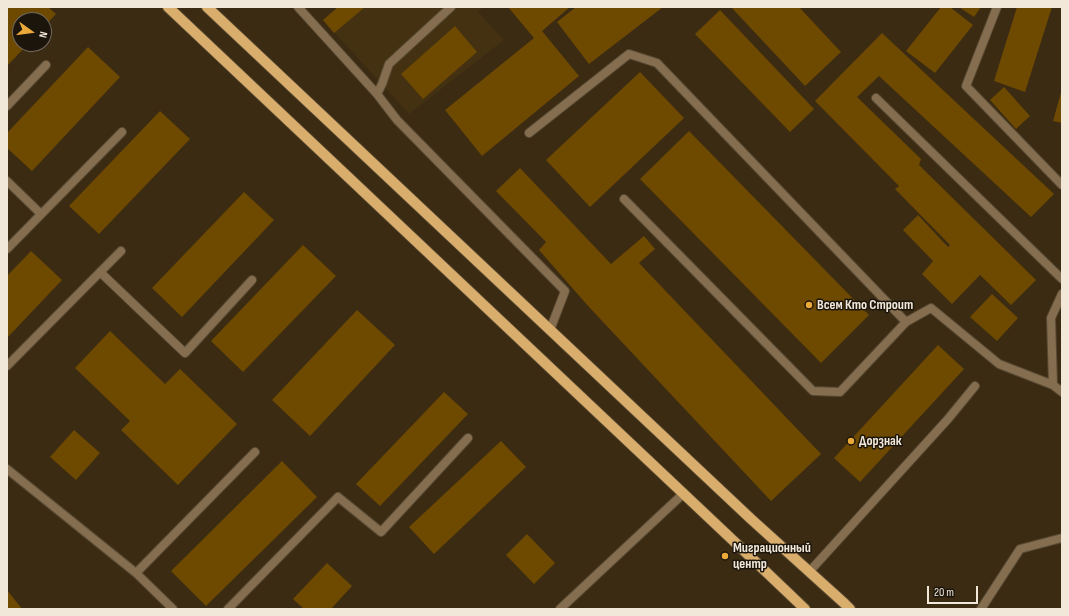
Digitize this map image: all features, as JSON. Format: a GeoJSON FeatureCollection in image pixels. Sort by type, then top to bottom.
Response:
{"type":"FeatureCollection","features":[{"type":"Feature","properties":{"kind":"main road"},"geometry":{"type":"LineString","coordinates":[[168,7],[805,609]]}},
{"type":"Feature","properties":{"kind":"main road"},"geometry":{"type":"LineString","coordinates":[[207,7],[739,508],[847,606],[857,609]]}},
{"type":"Feature","properties":{"kind":"lane"},"geometry":{"type":"LineString","coordinates":[[298,7],[377,94],[397,120],[565,291],[550,330]]}},
{"type":"Feature","properties":{"kind":"lane"},"geometry":{"type":"LineString","coordinates":[[377,94],[389,64],[451,7]]}},
{"type":"Feature","properties":{"kind":"lane"},"geometry":{"type":"LineString","coordinates":[[997,7],[966,86],[1062,185]]}},
{"type":"Feature","properties":{"kind":"lane"},"geometry":{"type":"LineString","coordinates":[[529,133],[629,54],[657,63],[906,322]]}},
{"type":"Feature","properties":{"kind":"lane"},"geometry":{"type":"LineString","coordinates":[[7,106],[46,65]]}},
{"type":"Feature","properties":{"kind":"lane"},"geometry":{"type":"LineString","coordinates":[[876,98],[1062,279]]}},
{"type":"Feature","properties":{"kind":"lane"},"geometry":{"type":"LineString","coordinates":[[7,249],[122,132]]}},
{"type":"Feature","properties":{"kind":"lane"},"geometry":{"type":"LineString","coordinates":[[7,181],[41,214]]}},
{"type":"Feature","properties":{"kind":"lane"},"geometry":{"type":"LineString","coordinates":[[624,199],[813,391],[840,392],[906,322],[931,308],[999,364],[1053,385],[1062,392]]}},
{"type":"Feature","properties":{"kind":"lane"},"geometry":{"type":"LineString","coordinates":[[7,366],[121,251]]}},
{"type":"Feature","properties":{"kind":"lane"},"geometry":{"type":"LineString","coordinates":[[100,272],[185,353],[252,280]]}},
{"type":"Feature","properties":{"kind":"lane"},"geometry":{"type":"LineString","coordinates":[[1053,385],[1051,318],[1062,294]]}},
{"type":"Feature","properties":{"kind":"lane"},"geometry":{"type":"LineString","coordinates":[[809,572],[948,419],[975,386]]}},
{"type":"Feature","properties":{"kind":"lane"},"geometry":{"type":"LineString","coordinates":[[228,609],[338,496],[381,532],[468,438]]}},
{"type":"Feature","properties":{"kind":"lane"},"geometry":{"type":"LineString","coordinates":[[136,573],[255,452]]}},
{"type":"Feature","properties":{"kind":"lane"},"geometry":{"type":"LineString","coordinates":[[7,469],[136,573],[173,609]]}},
{"type":"Feature","properties":{"kind":"lane"},"geometry":{"type":"LineString","coordinates":[[560,609],[684,493]]}},
{"type":"Feature","properties":{"kind":"lane"},"geometry":{"type":"LineString","coordinates":[[981,609],[1020,549],[1062,538]]}},
{"type":"Feature","properties":{"kind":"shaded area"},"geometry":{"type":"Polygon","coordinates":[[[338,7],[483,7],[478,12],[504,40],[409,114],[323,20],[338,7]]]}},
{"type":"Feature","properties":{"kind":"building"},"geometry":{"type":"Polygon","coordinates":[[[7,7],[48,7],[56,14],[52,18],[52,12],[12,12],[12,52],[20,52],[7,66],[7,7]]]}},
{"type":"Feature","properties":{"kind":"building"},"geometry":{"type":"Polygon","coordinates":[[[338,7],[365,7],[334,33],[323,20],[338,7]]]}},
{"type":"Feature","properties":{"kind":"building"},"geometry":{"type":"Polygon","coordinates":[[[508,7],[570,7],[542,31],[579,76],[482,156],[445,110],[534,38],[508,7]]]}},
{"type":"Feature","properties":{"kind":"building"},"geometry":{"type":"Polygon","coordinates":[[[576,7],[663,7],[589,64],[557,22],[576,7]]]}},
{"type":"Feature","properties":{"kind":"building"},"geometry":{"type":"Polygon","coordinates":[[[731,7],[799,7],[841,52],[805,86],[731,7]]]}},
{"type":"Feature","properties":{"kind":"building"},"geometry":{"type":"Polygon","coordinates":[[[941,7],[950,7],[973,25],[935,73],[906,51],[941,7]]]}},
{"type":"Feature","properties":{"kind":"building"},"geometry":{"type":"Polygon","coordinates":[[[959,7],[981,7],[974,17],[959,7]]]}},
{"type":"Feature","properties":{"kind":"building"},"geometry":{"type":"Polygon","coordinates":[[[1017,7],[1052,7],[1025,92],[994,81],[1017,7]]]}},
{"type":"Feature","properties":{"kind":"building"},"geometry":{"type":"Polygon","coordinates":[[[720,10],[814,109],[790,132],[695,34],[720,10]]]}},
{"type":"Feature","properties":{"kind":"building"},"geometry":{"type":"Polygon","coordinates":[[[455,26],[477,52],[423,99],[401,74],[455,26]]]}},
{"type":"Feature","properties":{"kind":"building"},"geometry":{"type":"Polygon","coordinates":[[[882,33],[1054,194],[1031,217],[879,76],[857,97],[921,159],[919,165],[1036,280],[1011,305],[980,275],[952,304],[922,274],[933,261],[903,230],[918,215],[948,247],[950,245],[895,189],[899,186],[815,101],[882,33]]]}},
{"type":"Feature","properties":{"kind":"building"},"geometry":{"type":"Polygon","coordinates":[[[88,47],[120,77],[32,171],[7,148],[7,133],[88,47]]]}},
{"type":"Feature","properties":{"kind":"building"},"geometry":{"type":"Polygon","coordinates":[[[640,72],[684,118],[590,207],[546,160],[640,72]]]}},
{"type":"Feature","properties":{"kind":"building"},"geometry":{"type":"Polygon","coordinates":[[[1004,87],[1030,116],[1016,129],[990,100],[1004,87]]]}},
{"type":"Feature","properties":{"kind":"building"},"geometry":{"type":"Polygon","coordinates":[[[1062,89],[1062,123],[1053,121],[1062,89]]]}},
{"type":"Feature","properties":{"kind":"building"},"geometry":{"type":"Polygon","coordinates":[[[160,111],[190,139],[99,234],[69,206],[160,111]]]}},
{"type":"Feature","properties":{"kind":"building"},"geometry":{"type":"Polygon","coordinates":[[[689,131],[869,315],[821,363],[640,179],[689,131]]]}},
{"type":"Feature","properties":{"kind":"building"},"geometry":{"type":"Polygon","coordinates":[[[520,168],[611,264],[644,236],[655,249],[639,263],[821,454],[771,501],[589,307],[539,250],[546,242],[496,191],[520,168]]]}},
{"type":"Feature","properties":{"kind":"building"},"geometry":{"type":"Polygon","coordinates":[[[244,192],[274,220],[182,317],[152,288],[244,192]]]}},
{"type":"Feature","properties":{"kind":"building"},"geometry":{"type":"Polygon","coordinates":[[[303,245],[336,276],[243,372],[211,341],[303,245]]]}},
{"type":"Feature","properties":{"kind":"building"},"geometry":{"type":"Polygon","coordinates":[[[31,251],[62,280],[7,338],[7,276],[31,251]]]}},
{"type":"Feature","properties":{"kind":"building"},"geometry":{"type":"Polygon","coordinates":[[[992,294],[1018,318],[997,341],[970,317],[992,294]]]}},
{"type":"Feature","properties":{"kind":"building"},"geometry":{"type":"Polygon","coordinates":[[[357,310],[395,345],[310,436],[272,400],[357,310]]]}},
{"type":"Feature","properties":{"kind":"building"},"geometry":{"type":"Polygon","coordinates":[[[110,331],[165,384],[180,369],[237,424],[178,485],[121,430],[130,421],[75,368],[110,331]]]}},
{"type":"Feature","properties":{"kind":"building"},"geometry":{"type":"Polygon","coordinates":[[[938,345],[964,369],[860,482],[834,458],[938,345]]]}},
{"type":"Feature","properties":{"kind":"building"},"geometry":{"type":"Polygon","coordinates":[[[444,392],[468,414],[380,506],[356,484],[444,392]]]}},
{"type":"Feature","properties":{"kind":"building"},"geometry":{"type":"Polygon","coordinates":[[[74,430],[100,453],[76,480],[50,457],[74,430]]]}},
{"type":"Feature","properties":{"kind":"building"},"geometry":{"type":"Polygon","coordinates":[[[501,441],[526,467],[434,554],[409,527],[501,441]]]}},
{"type":"Feature","properties":{"kind":"building"},"geometry":{"type":"Polygon","coordinates":[[[282,461],[317,497],[206,606],[171,571],[282,461]]]}},
{"type":"Feature","properties":{"kind":"building"},"geometry":{"type":"Polygon","coordinates":[[[527,534],[555,563],[534,584],[506,555],[527,534]]]}},
{"type":"Feature","properties":{"kind":"building"},"geometry":{"type":"Polygon","coordinates":[[[327,563],[352,586],[331,609],[304,609],[293,599],[327,563]]]}},
{"type":"Feature","properties":{"kind":"building"},"geometry":{"type":"Polygon","coordinates":[[[7,590],[22,609],[7,609],[7,590]]]}},
{"type":"Feature","properties":{"kind":"place","name":"Всем Кто Строит"},"geometry":{"type":"Point","coordinates":[809,305]}},
{"type":"Feature","properties":{"kind":"place","name":"Дорзнак"},"geometry":{"type":"Point","coordinates":[851,441]}},
{"type":"Feature","properties":{"kind":"place","name":"Миграционный центр"},"geometry":{"type":"Point","coordinates":[725,556]}}]}
